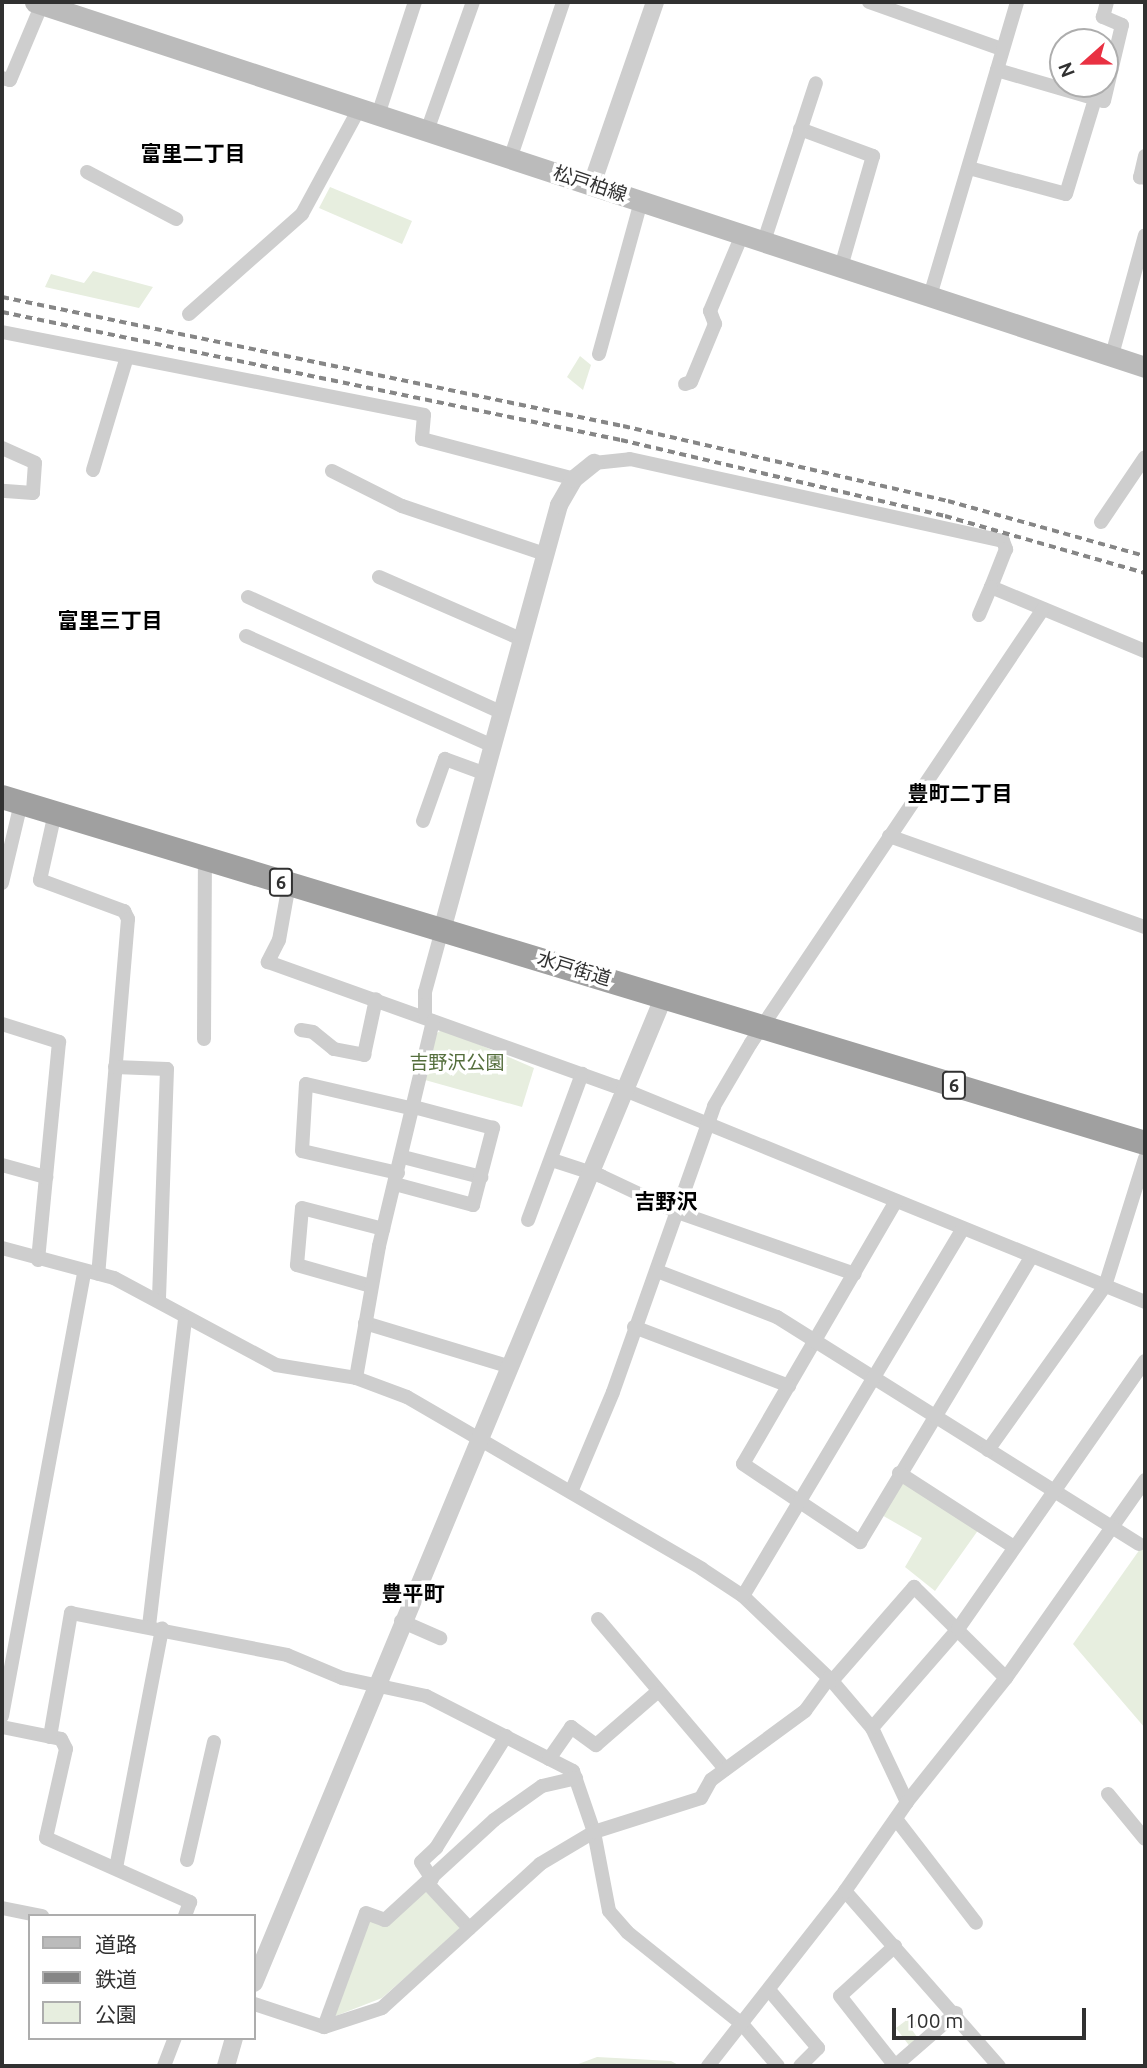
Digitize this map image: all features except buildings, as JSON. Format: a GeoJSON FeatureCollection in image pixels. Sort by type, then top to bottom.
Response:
{"type":"FeatureCollection","features":[{"type":"Feature","properties":{"kind":"highway","name":"水戸街道"},"geometry":{"type":"LineString","coordinates":[[11,800],[1145,1143]]}},
{"type":"Feature","properties":{"kind":"main road","name":"松戸柏線"},"geometry":{"type":"LineString","coordinates":[[39,3],[1145,366]]}},
{"type":"Feature","properties":{"kind":"street"},"geometry":{"type":"LineString","coordinates":[[190,314],[302,214],[368,112],[415,2]]}},
{"type":"Feature","properties":{"kind":"street"},"geometry":{"type":"LineString","coordinates":[[427,131],[473,2]]}},
{"type":"Feature","properties":{"kind":"street"},"geometry":{"type":"LineString","coordinates":[[510,159],[563,2]]}},
{"type":"Feature","properties":{"kind":"street"},"geometry":{"type":"LineString","coordinates":[[592,184],[655,2]]}},
{"type":"Feature","properties":{"kind":"street"},"geometry":{"type":"LineString","coordinates":[[869,2],[1002,49]]}},
{"type":"Feature","properties":{"kind":"street"},"geometry":{"type":"LineString","coordinates":[[930,296],[1017,2]]}},
{"type":"Feature","properties":{"kind":"street"},"geometry":{"type":"LineString","coordinates":[[997,70],[1104,101],[1122,24],[1103,17],[1107,2]]}},
{"type":"Feature","properties":{"kind":"street"},"geometry":{"type":"LineString","coordinates":[[2,78],[10,80],[39,3]]}},
{"type":"Feature","properties":{"kind":"street"},"geometry":{"type":"LineString","coordinates":[[764,242],[816,83]]}},
{"type":"Feature","properties":{"kind":"street"},"geometry":{"type":"LineString","coordinates":[[969,168],[1066,194],[1095,99]]}},
{"type":"Feature","properties":{"kind":"street"},"geometry":{"type":"LineString","coordinates":[[800,129],[873,156],[841,267]]}},
{"type":"Feature","properties":{"kind":"street"},"geometry":{"type":"LineString","coordinates":[[1145,156],[1140,177],[1145,178]]}},
{"type":"Feature","properties":{"kind":"street"},"geometry":{"type":"LineString","coordinates":[[87,172],[176,219]]}},
{"type":"Feature","properties":{"kind":"street"},"geometry":{"type":"LineString","coordinates":[[599,354],[641,201]]}},
{"type":"Feature","properties":{"kind":"street"},"geometry":{"type":"LineString","coordinates":[[685,384],[691,382],[715,324],[710,312],[742,235]]}},
{"type":"Feature","properties":{"kind":"street"},"geometry":{"type":"LineString","coordinates":[[1112,355],[1145,235]]}},
{"type":"Feature","properties":{"kind":"street"},"geometry":{"type":"LineString","coordinates":[[2,347],[5,332],[424,415],[422,439],[574,478]]}},
{"type":"Feature","properties":{"kind":"street"},"geometry":{"type":"LineString","coordinates":[[93,470],[127,357]]}},
{"type":"Feature","properties":{"kind":"street"},"geometry":{"type":"LineString","coordinates":[[2,448],[35,463],[33,493],[2,491]]}},
{"type":"Feature","properties":{"kind":"street"},"geometry":{"type":"LineString","coordinates":[[1101,523],[1145,457]]}},
{"type":"Feature","properties":{"kind":"street"},"geometry":{"type":"LineString","coordinates":[[356,1378],[383,1229],[414,1108],[429,1018],[425,992],[559,505],[574,478],[594,463],[630,458],[1003,541],[1006,550],[979,615]]}},
{"type":"Feature","properties":{"kind":"street"},"geometry":{"type":"LineString","coordinates":[[332,471],[402,506],[545,554]]}},
{"type":"Feature","properties":{"kind":"street"},"geometry":{"type":"LineString","coordinates":[[379,577],[521,639]]}},
{"type":"Feature","properties":{"kind":"street"},"geometry":{"type":"LineString","coordinates":[[991,587],[1145,651]]}},
{"type":"Feature","properties":{"kind":"street"},"geometry":{"type":"LineString","coordinates":[[248,597],[502,713]]}},
{"type":"Feature","properties":{"kind":"street"},"geometry":{"type":"LineString","coordinates":[[571,1492],[613,1392],[714,1106],[762,1028],[1043,608]]}},
{"type":"Feature","properties":{"kind":"street"},"geometry":{"type":"LineString","coordinates":[[246,636],[493,746]]}},
{"type":"Feature","properties":{"kind":"street"},"geometry":{"type":"LineString","coordinates":[[423,821],[445,760],[486,774]]}},
{"type":"Feature","properties":{"kind":"street"},"geometry":{"type":"LineString","coordinates":[[2,883],[11,800]]}},
{"type":"Feature","properties":{"kind":"street"},"geometry":{"type":"LineString","coordinates":[[2,1716],[91,1273],[115,1067],[128,919],[124,911],[40,880],[55,813]]}},
{"type":"Feature","properties":{"kind":"street"},"geometry":{"type":"LineString","coordinates":[[889,836],[1145,927]]}},
{"type":"Feature","properties":{"kind":"street"},"geometry":{"type":"LineString","coordinates":[[204,1039],[205,859]]}},
{"type":"Feature","properties":{"kind":"street"},"geometry":{"type":"LineString","coordinates":[[289,884],[279,940],[268,962],[582,1074],[707,1127],[1145,1302]]}},
{"type":"Feature","properties":{"kind":"street"},"geometry":{"type":"LineString","coordinates":[[256,1978],[401,1620],[507,1366],[592,1173],[664,996]]}},
{"type":"Feature","properties":{"kind":"street"},"geometry":{"type":"LineString","coordinates":[[301,1030],[313,1032],[334,1049],[364,1055],[376,999]]}},
{"type":"Feature","properties":{"kind":"street"},"geometry":{"type":"LineString","coordinates":[[2,1024],[59,1042],[38,1260]]}},
{"type":"Feature","properties":{"kind":"street"},"geometry":{"type":"LineString","coordinates":[[115,1067],[167,1069],[159,1301]]}},
{"type":"Feature","properties":{"kind":"street"},"geometry":{"type":"LineString","coordinates":[[528,1220],[582,1074]]}},
{"type":"Feature","properties":{"kind":"street"},"geometry":{"type":"LineString","coordinates":[[306,1084],[493,1128],[481,1177],[473,1205],[302,1151],[306,1084]]}},
{"type":"Feature","properties":{"kind":"street"},"geometry":{"type":"LineString","coordinates":[[403,1157],[481,1177]]}},
{"type":"Feature","properties":{"kind":"street"},"geometry":{"type":"LineString","coordinates":[[988,1450],[1105,1286],[1145,1158]]}},
{"type":"Feature","properties":{"kind":"street"},"geometry":{"type":"LineString","coordinates":[[552,1160],[592,1173],[677,1212],[855,1274]]}},
{"type":"Feature","properties":{"kind":"street"},"geometry":{"type":"LineString","coordinates":[[2,1166],[46,1177]]}},
{"type":"Feature","properties":{"kind":"street"},"geometry":{"type":"LineString","coordinates":[[895,1201],[743,1464],[860,1542],[1031,1257]]}},
{"type":"Feature","properties":{"kind":"street"},"geometry":{"type":"LineString","coordinates":[[371,1286],[297,1265],[302,1208],[383,1229]]}},
{"type":"Feature","properties":{"kind":"street"},"geometry":{"type":"LineString","coordinates":[[743,1596],[962,1230]]}},
{"type":"Feature","properties":{"kind":"street"},"geometry":{"type":"LineString","coordinates":[[2,1248],[91,1273],[159,1301],[185,1320],[276,1365],[356,1378],[407,1397],[743,1596],[830,1679],[872,1728],[907,1802]]}},
{"type":"Feature","properties":{"kind":"street"},"geometry":{"type":"LineString","coordinates":[[657,1271],[777,1317],[814,1343],[1139,1544]]}},
{"type":"Feature","properties":{"kind":"street"},"geometry":{"type":"LineString","coordinates":[[116,1868],[155,1627],[185,1320]]}},
{"type":"Feature","properties":{"kind":"street"},"geometry":{"type":"LineString","coordinates":[[365,1323],[507,1366]]}},
{"type":"Feature","properties":{"kind":"street"},"geometry":{"type":"LineString","coordinates":[[634,1327],[789,1386]]}},
{"type":"Feature","properties":{"kind":"street"},"geometry":{"type":"LineString","coordinates":[[872,1728],[958,1629],[1145,1362]]}},
{"type":"Feature","properties":{"kind":"street"},"geometry":{"type":"LineString","coordinates":[[899,1473],[1014,1547]]}},
{"type":"Feature","properties":{"kind":"street"},"geometry":{"type":"LineString","coordinates":[[713,2064],[845,1891],[907,1802],[1006,1678],[1145,1480]]}},
{"type":"Feature","properties":{"kind":"street"},"geometry":{"type":"LineString","coordinates":[[256,2005],[324,2027],[382,2008],[540,1864],[594,1832],[701,1798],[711,1780],[804,1712],[830,1679],[914,1587],[1006,1678]]}},
{"type":"Feature","properties":{"kind":"street"},"geometry":{"type":"LineString","coordinates":[[50,1737],[71,1613],[155,1627],[287,1655],[342,1678],[376,1683],[426,1696],[573,1771],[594,1832],[609,1911],[619,1924],[742,2024],[778,2066]]}},
{"type":"Feature","properties":{"kind":"street"},"geometry":{"type":"LineString","coordinates":[[598,1619],[637,1661],[656,1693],[725,1769]]}},
{"type":"Feature","properties":{"kind":"street"},"geometry":{"type":"LineString","coordinates":[[401,1620],[440,1638]]}},
{"type":"Feature","properties":{"kind":"street"},"geometry":{"type":"LineString","coordinates":[[550,1759],[571,1727],[596,1745],[656,1693]]}},
{"type":"Feature","properties":{"kind":"street"},"geometry":{"type":"LineString","coordinates":[[2,1727],[61,1739],[66,1749],[46,1838],[190,1902],[185,1914]]}},
{"type":"Feature","properties":{"kind":"street"},"geometry":{"type":"LineString","coordinates":[[469,1928],[429,1881],[421,1861],[436,1848],[506,1736]]}},
{"type":"Feature","properties":{"kind":"street"},"geometry":{"type":"LineString","coordinates":[[187,1860],[214,1742]]}},
{"type":"Feature","properties":{"kind":"street"},"geometry":{"type":"LineString","coordinates":[[324,2027],[366,1913],[385,1920],[494,1820],[542,1786],[576,1778]]}},
{"type":"Feature","properties":{"kind":"street"},"geometry":{"type":"LineString","coordinates":[[1108,1794],[1145,1839]]}},
{"type":"Feature","properties":{"kind":"street"},"geometry":{"type":"LineString","coordinates":[[896,1819],[976,1923]]}},
{"type":"Feature","properties":{"kind":"street"},"geometry":{"type":"LineString","coordinates":[[845,1891],[956,2013],[999,2066]]}},
{"type":"Feature","properties":{"kind":"street"},"geometry":{"type":"LineString","coordinates":[[2,1908],[32,1914]]}},
{"type":"Feature","properties":{"kind":"street"},"geometry":{"type":"LineString","coordinates":[[895,1946],[839,1996],[895,2066],[956,2013]]}},
{"type":"Feature","properties":{"kind":"street"},"geometry":{"type":"LineString","coordinates":[[769,1990],[818,2048],[800,2066]]}},
{"type":"Feature","properties":{"kind":"street"},"geometry":{"type":"LineString","coordinates":[[164,2066],[174,2040]]}},
{"type":"Feature","properties":{"kind":"street"},"geometry":{"type":"LineString","coordinates":[[219,2066],[232,2042]]}},
{"type":"Feature","properties":{"kind":"street"},"geometry":{"type":"LineString","coordinates":[[226,2066],[232,2042]]}},
{"type":"Feature","properties":{"kind":"green space"},"geometry":{"type":"Polygon","coordinates":[[[330,187],[412,221],[402,244],[319,208],[330,187]]]}},
{"type":"Feature","properties":{"kind":"green space"},"geometry":{"type":"Polygon","coordinates":[[[93,271],[153,287],[139,308],[45,287],[51,274],[84,283],[93,271]]]}},
{"type":"Feature","properties":{"kind":"green space"},"geometry":{"type":"Polygon","coordinates":[[[580,356],[591,365],[583,390],[567,377],[580,356]]]}},
{"type":"Feature","properties":{"kind":"green space","name":"吉野沢公園"},"geometry":{"type":"Polygon","coordinates":[[[443,1029],[534,1068],[522,1107],[425,1080],[434,1035],[443,1029]]]}},
{"type":"Feature","properties":{"kind":"green space"},"geometry":{"type":"Polygon","coordinates":[[[904,1482],[979,1529],[935,1591],[905,1567],[922,1538],[880,1514],[904,1482]]]}},
{"type":"Feature","properties":{"kind":"green space"},"geometry":{"type":"Polygon","coordinates":[[[1145,1542],[1145,1728],[1073,1644],[1145,1542]]]}},
{"type":"Feature","properties":{"kind":"green space"},"geometry":{"type":"Polygon","coordinates":[[[425,1891],[459,1924],[459,1930],[382,1998],[333,2017],[368,1922],[425,1891]]]}},
{"type":"Feature","properties":{"kind":"green space"},"geometry":{"type":"Polygon","coordinates":[[[912,2016],[918,2025],[912,2030],[920,2041],[911,2048],[896,2028],[912,2016]]]}},
{"type":"Feature","properties":{"kind":"green space"},"geometry":{"type":"Polygon","coordinates":[[[597,2057],[671,2061],[680,2066],[573,2066],[597,2057]]]}},
{"type":"Feature","properties":{"kind":"railway"},"geometry":{"type":"LineString","coordinates":[[2,297],[623,426],[948,501],[1145,556]]}},
{"type":"Feature","properties":{"kind":"railway"},"geometry":{"type":"LineString","coordinates":[[2,312],[621,440],[945,516],[1145,573]]}},
{"type":"Feature","properties":{"kind":"district","name":"富里二丁目"},"geometry":{"type":"Point","coordinates":[193,153]}},
{"type":"Feature","properties":{"kind":"district","name":"富里三丁目"},"geometry":{"type":"Point","coordinates":[110,620]}},
{"type":"Feature","properties":{"kind":"district","name":"豊町二丁目"},"geometry":{"type":"Point","coordinates":[960,793]}},
{"type":"Feature","properties":{"kind":"district","name":"吉野沢"},"geometry":{"type":"Point","coordinates":[666,1201]}},
{"type":"Feature","properties":{"kind":"district","name":"豊平町"},"geometry":{"type":"Point","coordinates":[413,1593]}}]}
